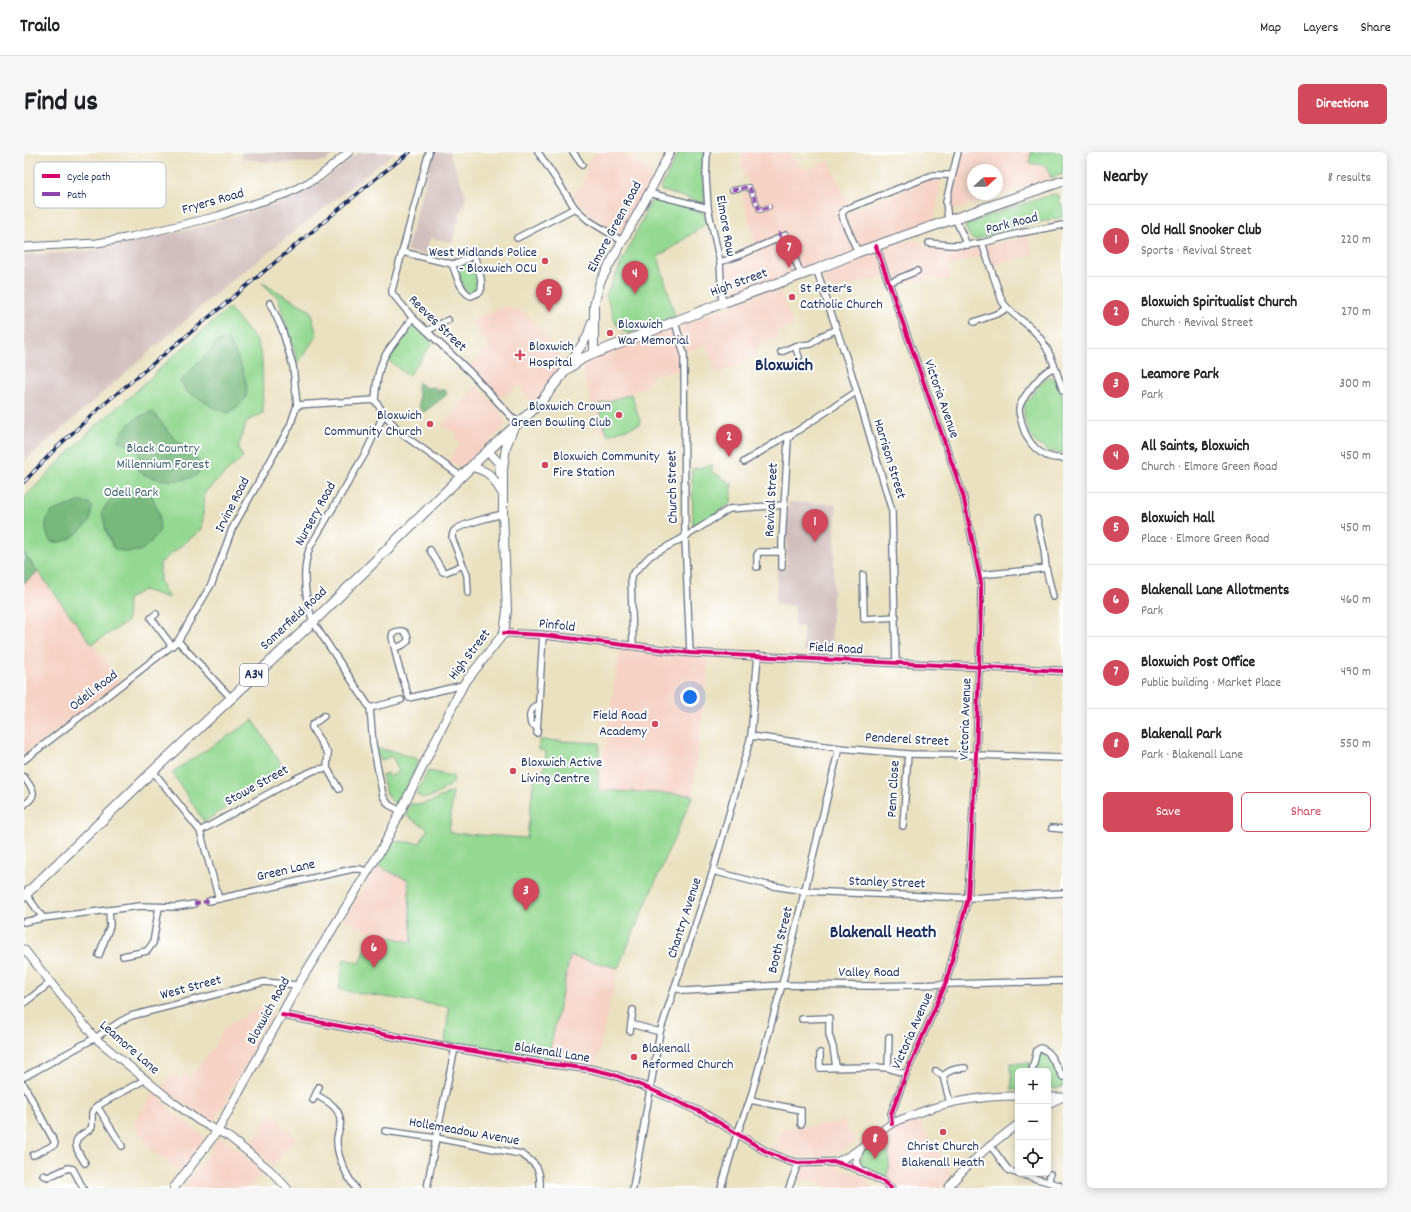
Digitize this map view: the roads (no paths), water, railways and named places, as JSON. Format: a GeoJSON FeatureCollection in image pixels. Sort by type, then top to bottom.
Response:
{"type":"FeatureCollection","features":[{"type":"Feature","properties":{"kind":"highway","name":"High Street"},"geometry":{"type":"LineString","coordinates":[[516,426],[538,405],[566,370],[583,358],[594,353],[722,303],[801,275],[817,272],[858,252],[951,219],[1062,184]]}},
{"type":"Feature","properties":{"kind":"highway","name":"Somerfield Road"},"geometry":{"type":"LineString","coordinates":[[25,895],[153,771],[313,622],[488,451],[516,426]]}},
{"type":"Feature","properties":{"kind":"main road","name":"Elmore Green Road"},"geometry":{"type":"LineString","coordinates":[[594,353],[594,318],[596,297],[600,282],[670,152]]}},
{"type":"Feature","properties":{"kind":"main road","name":"Elmore Green Road"},"geometry":{"type":"LineString","coordinates":[[566,370],[587,337],[594,318]]}},
{"type":"Feature","properties":{"kind":"main road","name":"High Street"},"geometry":{"type":"LineString","coordinates":[[502,494],[506,448],[516,426]]}},
{"type":"Feature","properties":{"kind":"main road","name":"High Street"},"geometry":{"type":"LineString","coordinates":[[384,845],[463,685],[504,633],[508,611],[502,494],[499,464],[488,451]]}},
{"type":"Feature","properties":{"kind":"main road","name":"High Street"},"geometry":{"type":"LineString","coordinates":[[472,467],[486,471],[496,481],[502,494]]}},
{"type":"Feature","properties":{"kind":"main road","name":"Bloxwich Road"},"geometry":{"type":"LineString","coordinates":[[174,1188],[218,1130],[298,986],[384,845]]}},
{"type":"Feature","properties":{"kind":"street","name":"Fryers Road"},"geometry":{"type":"LineString","coordinates":[[24,247],[96,243],[131,237],[218,216],[286,194],[319,177],[349,152]]}},
{"type":"Feature","properties":{"kind":"street","name":"Reeves Street"},"geometry":{"type":"LineString","coordinates":[[429,152],[392,294],[412,317],[470,372],[516,426]]}},
{"type":"Feature","properties":{"kind":"street"},"geometry":{"type":"LineString","coordinates":[[538,152],[576,208],[588,220],[622,241]]}},
{"type":"Feature","properties":{"kind":"street"},"geometry":{"type":"LineString","coordinates":[[573,152],[582,165]]}},
{"type":"Feature","properties":{"kind":"street","name":"Elmore Row"},"geometry":{"type":"LineString","coordinates":[[707,152],[706,176],[708,208],[720,262],[722,303]]}},
{"type":"Feature","properties":{"kind":"street"},"geometry":{"type":"LineString","coordinates":[[958,152],[946,202],[951,219],[967,245]]}},
{"type":"Feature","properties":{"kind":"street"},"geometry":{"type":"LineString","coordinates":[[858,252],[843,219],[842,213],[846,209],[933,175],[952,174]]}},
{"type":"Feature","properties":{"kind":"street"},"geometry":{"type":"LineString","coordinates":[[732,190],[749,187],[760,210],[768,207]]}},
{"type":"Feature","properties":{"kind":"street"},"geometry":{"type":"LineString","coordinates":[[649,193],[708,208]]}},
{"type":"Feature","properties":{"kind":"street"},"geometry":{"type":"LineString","coordinates":[[517,238],[576,208]]}},
{"type":"Feature","properties":{"kind":"street","name":"Park Road"},"geometry":{"type":"LineString","coordinates":[[929,243],[939,241],[967,245],[982,244],[1020,233],[1063,225]]}},
{"type":"Feature","properties":{"kind":"street"},"geometry":{"type":"LineString","coordinates":[[720,262],[738,256],[780,235],[786,235],[801,275]]}},
{"type":"Feature","properties":{"kind":"street"},"geometry":{"type":"LineString","coordinates":[[982,244],[1002,300],[1007,308],[1038,335],[1048,352],[1063,391]]}},
{"type":"Feature","properties":{"kind":"street","name":"Victoria Avenue"},"geometry":{"type":"LineString","coordinates":[[876,246],[963,495],[979,575],[981,603],[980,666],[968,898],[946,983],[906,1074],[891,1114],[892,1124]]}},
{"type":"Feature","properties":{"kind":"street"},"geometry":{"type":"LineString","coordinates":[[402,252],[452,264],[459,263],[474,256],[482,287],[480,292],[474,296],[469,296],[464,291],[452,264]]}},
{"type":"Feature","properties":{"kind":"street"},"geometry":{"type":"LineString","coordinates":[[888,283],[917,271]]}},
{"type":"Feature","properties":{"kind":"street","name":"Harrison Street"},"geometry":{"type":"LineString","coordinates":[[817,272],[856,392],[892,511],[896,663]]}},
{"type":"Feature","properties":{"kind":"street","name":"Irvine Road"},"geometry":{"type":"LineString","coordinates":[[178,641],[212,583],[232,529],[290,426],[297,405],[293,366],[282,329],[270,303]]}},
{"type":"Feature","properties":{"kind":"street"},"geometry":{"type":"LineString","coordinates":[[974,322],[999,313],[1007,308]]}},
{"type":"Feature","properties":{"kind":"street"},"geometry":{"type":"LineString","coordinates":[[412,317],[409,324],[382,361],[378,376],[375,400],[384,414],[402,434],[462,477]]}},
{"type":"Feature","properties":{"kind":"street"},"geometry":{"type":"LineString","coordinates":[[427,331],[448,320]]}},
{"type":"Feature","properties":{"kind":"street","name":"Church Street"},"geometry":{"type":"LineString","coordinates":[[675,322],[684,354],[685,536],[690,653]]}},
{"type":"Feature","properties":{"kind":"street"},"geometry":{"type":"LineString","coordinates":[[782,352],[795,346],[811,344],[823,335],[836,330]]}},
{"type":"Feature","properties":{"kind":"street"},"geometry":{"type":"LineString","coordinates":[[795,346],[799,357]]}},
{"type":"Feature","properties":{"kind":"street"},"geometry":{"type":"LineString","coordinates":[[1054,368],[1049,370],[1041,377],[1023,400],[1019,409],[1023,428],[1031,444],[1044,454],[1063,458]]}},
{"type":"Feature","properties":{"kind":"street","name":"Revival Street"},"geometry":{"type":"LineString","coordinates":[[744,462],[786,436],[791,435],[856,392]]}},
{"type":"Feature","properties":{"kind":"street"},"geometry":{"type":"LineString","coordinates":[[297,405],[375,400]]}},
{"type":"Feature","properties":{"kind":"street","name":"Nursery Road"},"geometry":{"type":"LineString","coordinates":[[384,414],[366,452],[310,547],[307,554],[305,586],[308,606],[313,622],[370,708],[373,744],[383,796],[389,805],[401,811]]}},
{"type":"Feature","properties":{"kind":"street","name":"Revival Street"},"geometry":{"type":"LineString","coordinates":[[782,567],[787,446],[791,435]]}},
{"type":"Feature","properties":{"kind":"street"},"geometry":{"type":"LineString","coordinates":[[634,646],[631,576],[650,556],[729,509],[784,505]]}},
{"type":"Feature","properties":{"kind":"street"},"geometry":{"type":"LineString","coordinates":[[468,593],[467,579],[463,565],[452,538],[454,530],[489,517],[503,514]]}},
{"type":"Feature","properties":{"kind":"street"},"geometry":{"type":"LineString","coordinates":[[1038,519],[1045,554],[1046,568],[1053,597]]}},
{"type":"Feature","properties":{"kind":"street"},"geometry":{"type":"LineString","coordinates":[[430,550],[443,572],[463,565]]}},
{"type":"Feature","properties":{"kind":"street"},"geometry":{"type":"LineString","coordinates":[[757,567],[757,555],[759,552],[782,552]]}},
{"type":"Feature","properties":{"kind":"street"},"geometry":{"type":"LineString","coordinates":[[979,575],[1046,568]]}},
{"type":"Feature","properties":{"kind":"street"},"geometry":{"type":"LineString","coordinates":[[863,575],[864,619],[896,618]]}},
{"type":"Feature","properties":{"kind":"street"},"geometry":{"type":"LineString","coordinates":[[146,622],[154,616],[172,646]]}},
{"type":"Feature","properties":{"kind":"street","name":"Pinfold"},"geometry":{"type":"LineString","coordinates":[[504,633],[543,635],[608,643]]}},
{"type":"Feature","properties":{"kind":"street"},"geometry":{"type":"LineString","coordinates":[[537,733],[543,635]]}},
{"type":"Feature","properties":{"kind":"street"},"geometry":{"type":"LineString","coordinates":[[178,641],[231,698]]}},
{"type":"Feature","properties":{"kind":"street","name":"Odell Road"},"geometry":{"type":"LineString","coordinates":[[24,760],[178,641]]}},
{"type":"Feature","properties":{"kind":"street","name":"Field Road"},"geometry":{"type":"LineString","coordinates":[[608,643],[690,653],[758,655],[818,660],[980,666],[1063,671]]}},
{"type":"Feature","properties":{"kind":"street"},"geometry":{"type":"LineString","coordinates":[[395,648],[398,664],[409,698],[463,685]]}},
{"type":"Feature","properties":{"kind":"street","name":"Chantry Avenue"},"geometry":{"type":"LineString","coordinates":[[633,1188],[660,1032],[713,871],[751,736],[758,655]]}},
{"type":"Feature","properties":{"kind":"street"},"geometry":{"type":"LineString","coordinates":[[370,708],[401,700]]}},
{"type":"Feature","properties":{"kind":"street"},"geometry":{"type":"LineString","coordinates":[[538,727],[532,724],[529,716],[531,710],[535,706],[539,706]]}},
{"type":"Feature","properties":{"kind":"street"},"geometry":{"type":"LineString","coordinates":[[324,716],[312,725],[312,728],[328,754],[327,768],[339,789]]}},
{"type":"Feature","properties":{"kind":"street","name":"Penderel Street"},"geometry":{"type":"LineString","coordinates":[[751,736],[839,748],[908,754],[1063,758]]}},
{"type":"Feature","properties":{"kind":"street","name":"Booth Street"},"geometry":{"type":"LineString","coordinates":[[722,1188],[737,1134],[750,1100],[782,985],[839,748]]}},
{"type":"Feature","properties":{"kind":"street","name":"Penn Close"},"geometry":{"type":"LineString","coordinates":[[904,826],[908,754]]}},
{"type":"Feature","properties":{"kind":"street","name":"Stowe Street"},"geometry":{"type":"LineString","coordinates":[[200,831],[297,778],[315,770],[327,768]]}},
{"type":"Feature","properties":{"kind":"street"},"geometry":{"type":"LineString","coordinates":[[153,771],[200,831],[219,899]]}},
{"type":"Feature","properties":{"kind":"street"},"geometry":{"type":"LineString","coordinates":[[24,777],[33,790],[34,795],[32,799],[24,805]]}},
{"type":"Feature","properties":{"kind":"street"},"geometry":{"type":"LineString","coordinates":[[1052,828],[1063,829]]}},
{"type":"Feature","properties":{"kind":"street","name":"Green Lane"},"geometry":{"type":"LineString","coordinates":[[209,901],[354,869],[360,869],[368,872]]}},
{"type":"Feature","properties":{"kind":"street","name":"Stanley Street"},"geometry":{"type":"LineString","coordinates":[[713,871],[767,885],[805,891],[968,898],[1063,893]]}},
{"type":"Feature","properties":{"kind":"street"},"geometry":{"type":"LineString","coordinates":[[25,895],[43,918]]}},
{"type":"Feature","properties":{"kind":"street"},"geometry":{"type":"LineString","coordinates":[[24,922],[43,918],[140,906],[176,907],[194,904]]}},
{"type":"Feature","properties":{"kind":"street"},"geometry":{"type":"LineString","coordinates":[[123,956],[146,951],[153,943],[159,907]]}},
{"type":"Feature","properties":{"kind":"street"},"geometry":{"type":"LineString","coordinates":[[99,955],[110,926],[109,910]]}},
{"type":"Feature","properties":{"kind":"street","name":"Leamore Lane"},"geometry":{"type":"LineString","coordinates":[[24,949],[95,1038],[173,1102],[200,1121],[230,1137],[269,1169],[287,1188]]}},
{"type":"Feature","properties":{"kind":"street","name":"Valley Road"},"geometry":{"type":"LineString","coordinates":[[675,988],[686,991],[782,985],[875,986],[1063,981]]}},
{"type":"Feature","properties":{"kind":"street","name":"West Street"},"geometry":{"type":"LineString","coordinates":[[24,1077],[95,1038],[131,1016],[251,984],[264,982],[298,986]]}},
{"type":"Feature","properties":{"kind":"street"},"geometry":{"type":"LineString","coordinates":[[24,1003],[50,983]]}},
{"type":"Feature","properties":{"kind":"street"},"geometry":{"type":"LineString","coordinates":[[630,1031],[633,1010]]}},
{"type":"Feature","properties":{"kind":"street","name":"Blakenall Lane"},"geometry":{"type":"LineString","coordinates":[[282,1015],[455,1048],[612,1074],[650,1089],[705,1114],[767,1152],[789,1161],[798,1163],[836,1162],[860,1170],[883,1185],[891,1188]]}},
{"type":"Feature","properties":{"kind":"street"},"geometry":{"type":"LineString","coordinates":[[802,1018],[829,1018],[829,1035],[833,1047],[836,1067]]}},
{"type":"Feature","properties":{"kind":"street"},"geometry":{"type":"LineString","coordinates":[[631,1024],[660,1032]]}},
{"type":"Feature","properties":{"kind":"street"},"geometry":{"type":"LineString","coordinates":[[888,1068],[889,1037]]}},
{"type":"Feature","properties":{"kind":"street"},"geometry":{"type":"LineString","coordinates":[[427,1188],[455,1048]]}},
{"type":"Feature","properties":{"kind":"street"},"geometry":{"type":"LineString","coordinates":[[1033,1068],[1037,1050],[1041,1048],[1048,1052],[1063,1077]]}},
{"type":"Feature","properties":{"kind":"street"},"geometry":{"type":"LineString","coordinates":[[820,1053],[820,1068],[874,1067],[888,1068],[906,1074]]}},
{"type":"Feature","properties":{"kind":"street"},"geometry":{"type":"LineString","coordinates":[[943,1076],[947,1071],[965,1068]]}},
{"type":"Feature","properties":{"kind":"street"},"geometry":{"type":"LineString","coordinates":[[936,1071],[943,1076],[950,1104]]}},
{"type":"Feature","properties":{"kind":"street"},"geometry":{"type":"LineString","coordinates":[[85,1163],[76,1148],[76,1141],[92,1127],[92,1113],[97,1106],[146,1079]]}},
{"type":"Feature","properties":{"kind":"street"},"geometry":{"type":"LineString","coordinates":[[24,1085],[55,1143],[54,1145],[33,1155]]}},
{"type":"Feature","properties":{"kind":"street"},"geometry":{"type":"LineString","coordinates":[[319,1087],[315,1097],[334,1106],[340,1115],[340,1125],[337,1139],[338,1151],[342,1164],[355,1188]]}},
{"type":"Feature","properties":{"kind":"street"},"geometry":{"type":"LineString","coordinates":[[836,1162],[845,1159],[892,1124],[920,1112],[950,1104],[983,1098],[1015,1096]]}},
{"type":"Feature","properties":{"kind":"street"},"geometry":{"type":"LineString","coordinates":[[1051,1097],[1062,1097]]}},
{"type":"Feature","properties":{"kind":"street"},"geometry":{"type":"LineString","coordinates":[[1051,1102],[1062,1097]]}},
{"type":"Feature","properties":{"kind":"street"},"geometry":{"type":"LineString","coordinates":[[750,1100],[801,1110],[801,1124]]}},
{"type":"Feature","properties":{"kind":"street"},"geometry":{"type":"LineString","coordinates":[[97,1106],[122,1146]]}},
{"type":"Feature","properties":{"kind":"street"},"geometry":{"type":"LineString","coordinates":[[948,1188],[956,1178],[990,1145],[1015,1126]]}},
{"type":"Feature","properties":{"kind":"street","name":"Hollemeadow Avenue"},"geometry":{"type":"LineString","coordinates":[[385,1131],[436,1138],[522,1154],[532,1161],[539,1170],[541,1178],[540,1188]]}},
{"type":"Feature","properties":{"kind":"street"},"geometry":{"type":"LineString","coordinates":[[990,1145],[1009,1171],[1059,1185]]}},
{"type":"Feature","properties":{"kind":"street"},"geometry":{"type":"LineString","coordinates":[[860,1170],[856,1163],[856,1156],[862,1146]]}},
{"type":"Feature","properties":{"kind":"street"},"geometry":{"type":"LineString","coordinates":[[789,1188],[798,1163]]}},
{"type":"Feature","properties":{"kind":"street"},"geometry":{"type":"LineString","coordinates":[[43,1175],[48,1177],[68,1168],[73,1170],[84,1188]]}},
{"type":"Feature","properties":{"kind":"street"},"geometry":{"type":"LineString","coordinates":[[1049,1182],[1050,1176]]}},
{"type":"Feature","properties":{"kind":"railway"},"geometry":{"type":"LineString","coordinates":[[24,482],[55,449],[103,405],[410,152]]}},
{"type":"Feature","properties":{"kind":"place","name":"West Midlands Police - Bloxwich OCU"},"geometry":{"type":"Point","coordinates":[545,261]}},
{"type":"Feature","properties":{"kind":"place","name":"Bloxwich Post Office"},"geometry":{"type":"Point","coordinates":[789,268]}},
{"type":"Feature","properties":{"kind":"place","name":"All Saints, Bloxwich"},"geometry":{"type":"Point","coordinates":[635,294]}},
{"type":"Feature","properties":{"kind":"place","name":"St Peter's Catholic Church"},"geometry":{"type":"Point","coordinates":[792,297]}},
{"type":"Feature","properties":{"kind":"place","name":"Bloxwich Hall"},"geometry":{"type":"Point","coordinates":[549,312]}},
{"type":"Feature","properties":{"kind":"place","name":"Bloxwich War Memorial"},"geometry":{"type":"Point","coordinates":[610,333]}},
{"type":"Feature","properties":{"kind":"place","name":"Bloxwich Hospital"},"geometry":{"type":"Point","coordinates":[520,355]}},
{"type":"Feature","properties":{"kind":"place","name":"Bloxwich Crown Green Bowling Club"},"geometry":{"type":"Point","coordinates":[619,415]}},
{"type":"Feature","properties":{"kind":"place","name":"Bloxwich Community Church"},"geometry":{"type":"Point","coordinates":[430,424]}},
{"type":"Feature","properties":{"kind":"place","name":"Bloxwich Spiritualist Church"},"geometry":{"type":"Point","coordinates":[729,457]}},
{"type":"Feature","properties":{"kind":"place","name":"Bloxwich Community Fire Station"},"geometry":{"type":"Point","coordinates":[545,465]}},
{"type":"Feature","properties":{"kind":"place","name":"Old Hall Snooker Club"},"geometry":{"type":"Point","coordinates":[815,542]}},
{"type":"Feature","properties":{"kind":"place","name":"Field Road Academy"},"geometry":{"type":"Point","coordinates":[655,724]}},
{"type":"Feature","properties":{"kind":"place","name":"Bloxwich Active Living Centre"},"geometry":{"type":"Point","coordinates":[513,771]}},
{"type":"Feature","properties":{"kind":"place","name":"Leamore Park"},"geometry":{"type":"Point","coordinates":[526,911]}},
{"type":"Feature","properties":{"kind":"place","name":"Blakenall Lane Allotments"},"geometry":{"type":"Point","coordinates":[374,968]}},
{"type":"Feature","properties":{"kind":"place","name":"Blakenall Reformed Church"},"geometry":{"type":"Point","coordinates":[634,1057]}},
{"type":"Feature","properties":{"kind":"place","name":"Christ Church Blakenall Heath"},"geometry":{"type":"Point","coordinates":[943,1132]}},
{"type":"Feature","properties":{"kind":"place","name":"Blakenall Park"},"geometry":{"type":"Point","coordinates":[875,1159]}},
{"type":"Feature","properties":{"kind":"district","name":"Bloxwich"},"geometry":{"type":"Point","coordinates":[784,366]}},
{"type":"Feature","properties":{"kind":"district","name":"Blakenall Heath"},"geometry":{"type":"Point","coordinates":[883,933]}},
{"type":"Feature","properties":{"kind":"park label","name":"Black Country Millennium Forest"},"geometry":{"type":"Point","coordinates":[163,458]}},
{"type":"Feature","properties":{"kind":"park label","name":"Odell Park"},"geometry":{"type":"Point","coordinates":[131,493]}}]}
